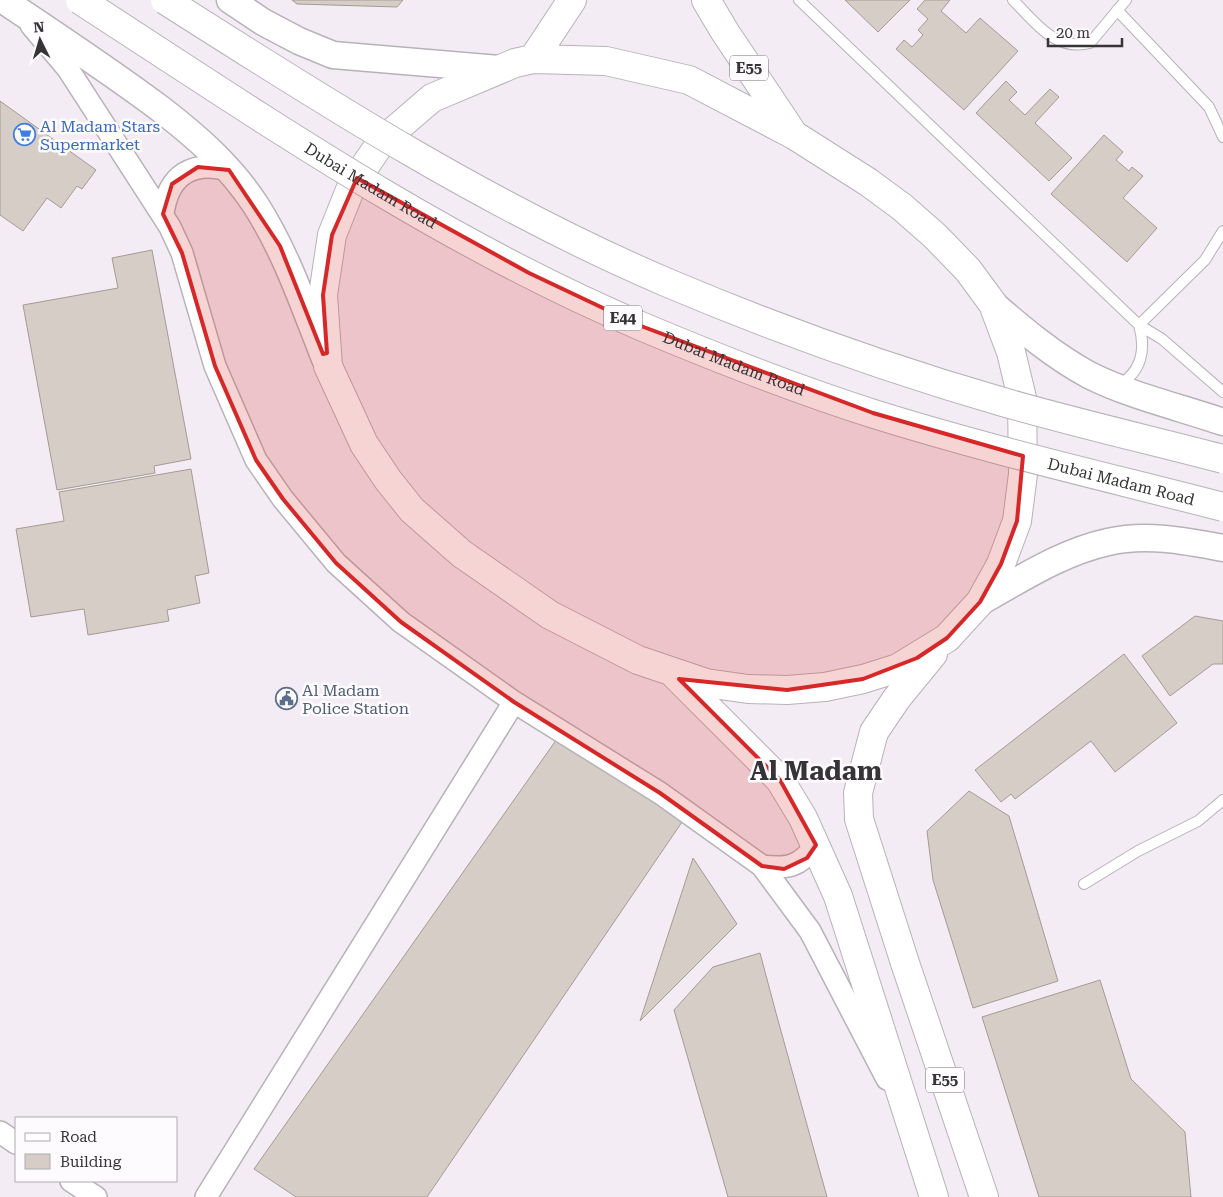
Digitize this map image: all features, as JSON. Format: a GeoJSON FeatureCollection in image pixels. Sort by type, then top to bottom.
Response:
{"type":"FeatureCollection","features":[{"type":"Feature","properties":{"kind":"highway","name":"Dubai Madam Road"},"geometry":{"type":"LineString","coordinates":[[80,0],[313,151],[419,215],[529,273],[641,326],[756,373],[873,413],[992,448],[1223,507]]}},
{"type":"Feature","properties":{"kind":"highway"},"geometry":{"type":"LineString","coordinates":[[165,0],[349,117],[452,176],[558,232],[666,282],[777,327],[889,367],[1004,402],[1223,459]]}},
{"type":"Feature","properties":{"kind":"highway"},"geometry":{"type":"LineString","coordinates":[[533,59],[572,0]]}},
{"type":"Feature","properties":{"kind":"highway","name":"E55"},"geometry":{"type":"LineString","coordinates":[[706,0],[724,32],[794,135]]}},
{"type":"Feature","properties":{"kind":"highway"},"geometry":{"type":"LineString","coordinates":[[533,59],[606,60],[689,80],[794,135],[868,182],[902,207],[935,236],[968,270],[993,304],[1011,352],[1022,398],[1023,474],[1017,521],[1001,564],[980,602],[947,638],[898,668],[863,679],[825,687],[787,690],[748,689],[706,683],[638,660],[550,614],[462,554],[412,510],[388,480],[364,444],[328,366],[323,295],[332,235],[352,185],[382,141],[432,98],[499,69],[533,59]]}},
{"type":"Feature","properties":{"kind":"highway","name":"E55"},"geometry":{"type":"LineString","coordinates":[[947,638],[897,698],[874,732],[858,793],[860,819],[905,963],[984,1197]]}},
{"type":"Feature","properties":{"kind":"highway","name":"E55"},"geometry":{"type":"LineString","coordinates":[[672,672],[780,780],[803,818],[838,896],[934,1197]]}},
{"type":"Feature","properties":{"kind":"street"},"geometry":{"type":"LineString","coordinates":[[230,0],[263,22],[299,41],[333,55],[371,60],[499,69]]}},
{"type":"Feature","properties":{"kind":"street"},"geometry":{"type":"LineString","coordinates":[[11,6],[134,88],[188,130],[230,170],[254,203],[280,246],[328,366]]}},
{"type":"Feature","properties":{"kind":"street"},"geometry":{"type":"LineString","coordinates":[[11,6],[68,69],[163,214],[182,253],[215,366],[237,421],[256,460],[283,499],[336,563],[401,622],[514,702],[660,793],[762,866],[810,931],[912,1129]]}},
{"type":"Feature","properties":{"kind":"street"},"geometry":{"type":"LineString","coordinates":[[163,214],[165,198],[172,184],[184,173],[198,167],[214,166],[230,170]]}},
{"type":"Feature","properties":{"kind":"street"},"geometry":{"type":"LineString","coordinates":[[993,304],[1039,343],[1088,374],[1116,387],[1223,422]]}},
{"type":"Feature","properties":{"kind":"street"},"geometry":{"type":"LineString","coordinates":[[980,602],[1072,552],[1109,541],[1144,538],[1182,540],[1223,548]]}},
{"type":"Feature","properties":{"kind":"street"},"geometry":{"type":"LineString","coordinates":[[206,1197],[514,702]]}},
{"type":"Feature","properties":{"kind":"street"},"geometry":{"type":"LineString","coordinates":[[762,866],[784,868],[806,858],[816,845]]}},
{"type":"Feature","properties":{"kind":"street"},"geometry":{"type":"LineString","coordinates":[[0,1132],[15,1142]]}},
{"type":"Feature","properties":{"kind":"street"},"geometry":{"type":"LineString","coordinates":[[73,1182],[96,1197]]}},
{"type":"Feature","properties":{"kind":"lane"},"geometry":{"type":"LineString","coordinates":[[799,0],[1139,325],[1162,339],[1221,387]]}},
{"type":"Feature","properties":{"kind":"lane"},"geometry":{"type":"LineString","coordinates":[[1014,0],[1050,37],[1071,45],[1090,43],[1126,0]]}},
{"type":"Feature","properties":{"kind":"lane"},"geometry":{"type":"LineString","coordinates":[[1117,10],[1209,107],[1223,137]]}},
{"type":"Feature","properties":{"kind":"lane"},"geometry":{"type":"LineString","coordinates":[[1139,325],[1205,260],[1223,231]]}},
{"type":"Feature","properties":{"kind":"lane"},"geometry":{"type":"LineString","coordinates":[[1116,387],[1126,380],[1140,361],[1143,337],[1139,325]]}},
{"type":"Feature","properties":{"kind":"lane"},"geometry":{"type":"LineString","coordinates":[[1084,884],[1138,851],[1198,821],[1222,802]]}},
{"type":"Feature","properties":{"kind":"highlighted area"},"geometry":{"type":"Polygon","coordinates":[[[198,167],[229,170],[280,246],[323,354],[327,353],[323,295],[332,235],[357,178],[529,273],[641,326],[873,413],[1023,456],[1017,521],[1001,564],[980,602],[947,638],[917,658],[863,679],[787,690],[679,679],[780,780],[816,845],[807,858],[784,869],[762,866],[660,793],[514,702],[401,622],[336,563],[283,499],[256,460],[237,421],[215,366],[182,253],[163,214],[172,184],[198,167]]]}},
{"type":"Feature","properties":{"kind":"building"},"geometry":{"type":"Polygon","coordinates":[[[292,0],[403,0],[397,7],[297,4],[292,0]]]}},
{"type":"Feature","properties":{"kind":"building"},"geometry":{"type":"Polygon","coordinates":[[[845,0],[910,0],[878,32],[845,0]]]}},
{"type":"Feature","properties":{"kind":"building"},"geometry":{"type":"Polygon","coordinates":[[[925,0],[950,0],[941,11],[966,33],[980,18],[1018,51],[964,110],[896,49],[904,40],[912,47],[923,35],[918,30],[928,19],[917,9],[925,0]]]}},
{"type":"Feature","properties":{"kind":"building"},"geometry":{"type":"Polygon","coordinates":[[[1006,81],[1017,92],[1009,100],[1025,115],[1050,89],[1059,97],[1035,123],[1072,158],[1049,181],[976,113],[1006,81]]]}},
{"type":"Feature","properties":{"kind":"building","name":"Al Madam Stars Supermarket"},"geometry":{"type":"Polygon","coordinates":[[[0,101],[96,170],[82,189],[77,186],[61,208],[47,198],[23,231],[0,215],[0,101]]]}},
{"type":"Feature","properties":{"kind":"building"},"geometry":{"type":"Polygon","coordinates":[[[1104,135],[1123,152],[1116,160],[1129,171],[1132,167],[1143,176],[1123,198],[1157,228],[1127,262],[1051,194],[1104,135]]]}},
{"type":"Feature","properties":{"kind":"building"},"geometry":{"type":"Polygon","coordinates":[[[152,250],[191,459],[154,466],[155,473],[57,490],[23,305],[118,288],[112,258],[152,250]]]}},
{"type":"Feature","properties":{"kind":"building"},"geometry":{"type":"Polygon","coordinates":[[[191,469],[209,573],[195,576],[200,603],[167,610],[169,621],[88,635],[84,609],[31,617],[16,529],[64,521],[59,492],[191,469]]]}},
{"type":"Feature","properties":{"kind":"building"},"geometry":{"type":"Polygon","coordinates":[[[1195,616],[1223,621],[1223,664],[1213,664],[1170,696],[1142,656],[1195,616]]]}},
{"type":"Feature","properties":{"kind":"building"},"geometry":{"type":"Polygon","coordinates":[[[1124,654],[1177,723],[1115,772],[1091,741],[1015,799],[1011,794],[1001,802],[975,770],[1124,654]]]}},
{"type":"Feature","properties":{"kind":"building"},"geometry":{"type":"Polygon","coordinates":[[[559,736],[682,822],[427,1197],[296,1197],[254,1169],[559,736]]]}},
{"type":"Feature","properties":{"kind":"building"},"geometry":{"type":"Polygon","coordinates":[[[969,791],[1009,816],[1058,981],[973,1008],[933,880],[927,831],[969,791]]]}},
{"type":"Feature","properties":{"kind":"building"},"geometry":{"type":"Polygon","coordinates":[[[693,858],[737,924],[640,1021],[693,858]]]}},
{"type":"Feature","properties":{"kind":"building"},"geometry":{"type":"Polygon","coordinates":[[[760,953],[827,1197],[728,1197],[674,1010],[713,967],[760,953]]]}},
{"type":"Feature","properties":{"kind":"building"},"geometry":{"type":"Polygon","coordinates":[[[1100,980],[1131,1079],[1185,1132],[1191,1197],[1039,1197],[982,1017],[1100,980]]]}},
{"type":"Feature","properties":{"kind":"place","name":"Al Madam Stars Supermarket"},"geometry":{"type":"Point","coordinates":[24,135]}},
{"type":"Feature","properties":{"kind":"place","name":"Al Madam Police Station"},"geometry":{"type":"Point","coordinates":[286,699]}},
{"type":"Feature","properties":{"kind":"district","name":"Al Madam"},"geometry":{"type":"Point","coordinates":[816,771]}}]}
